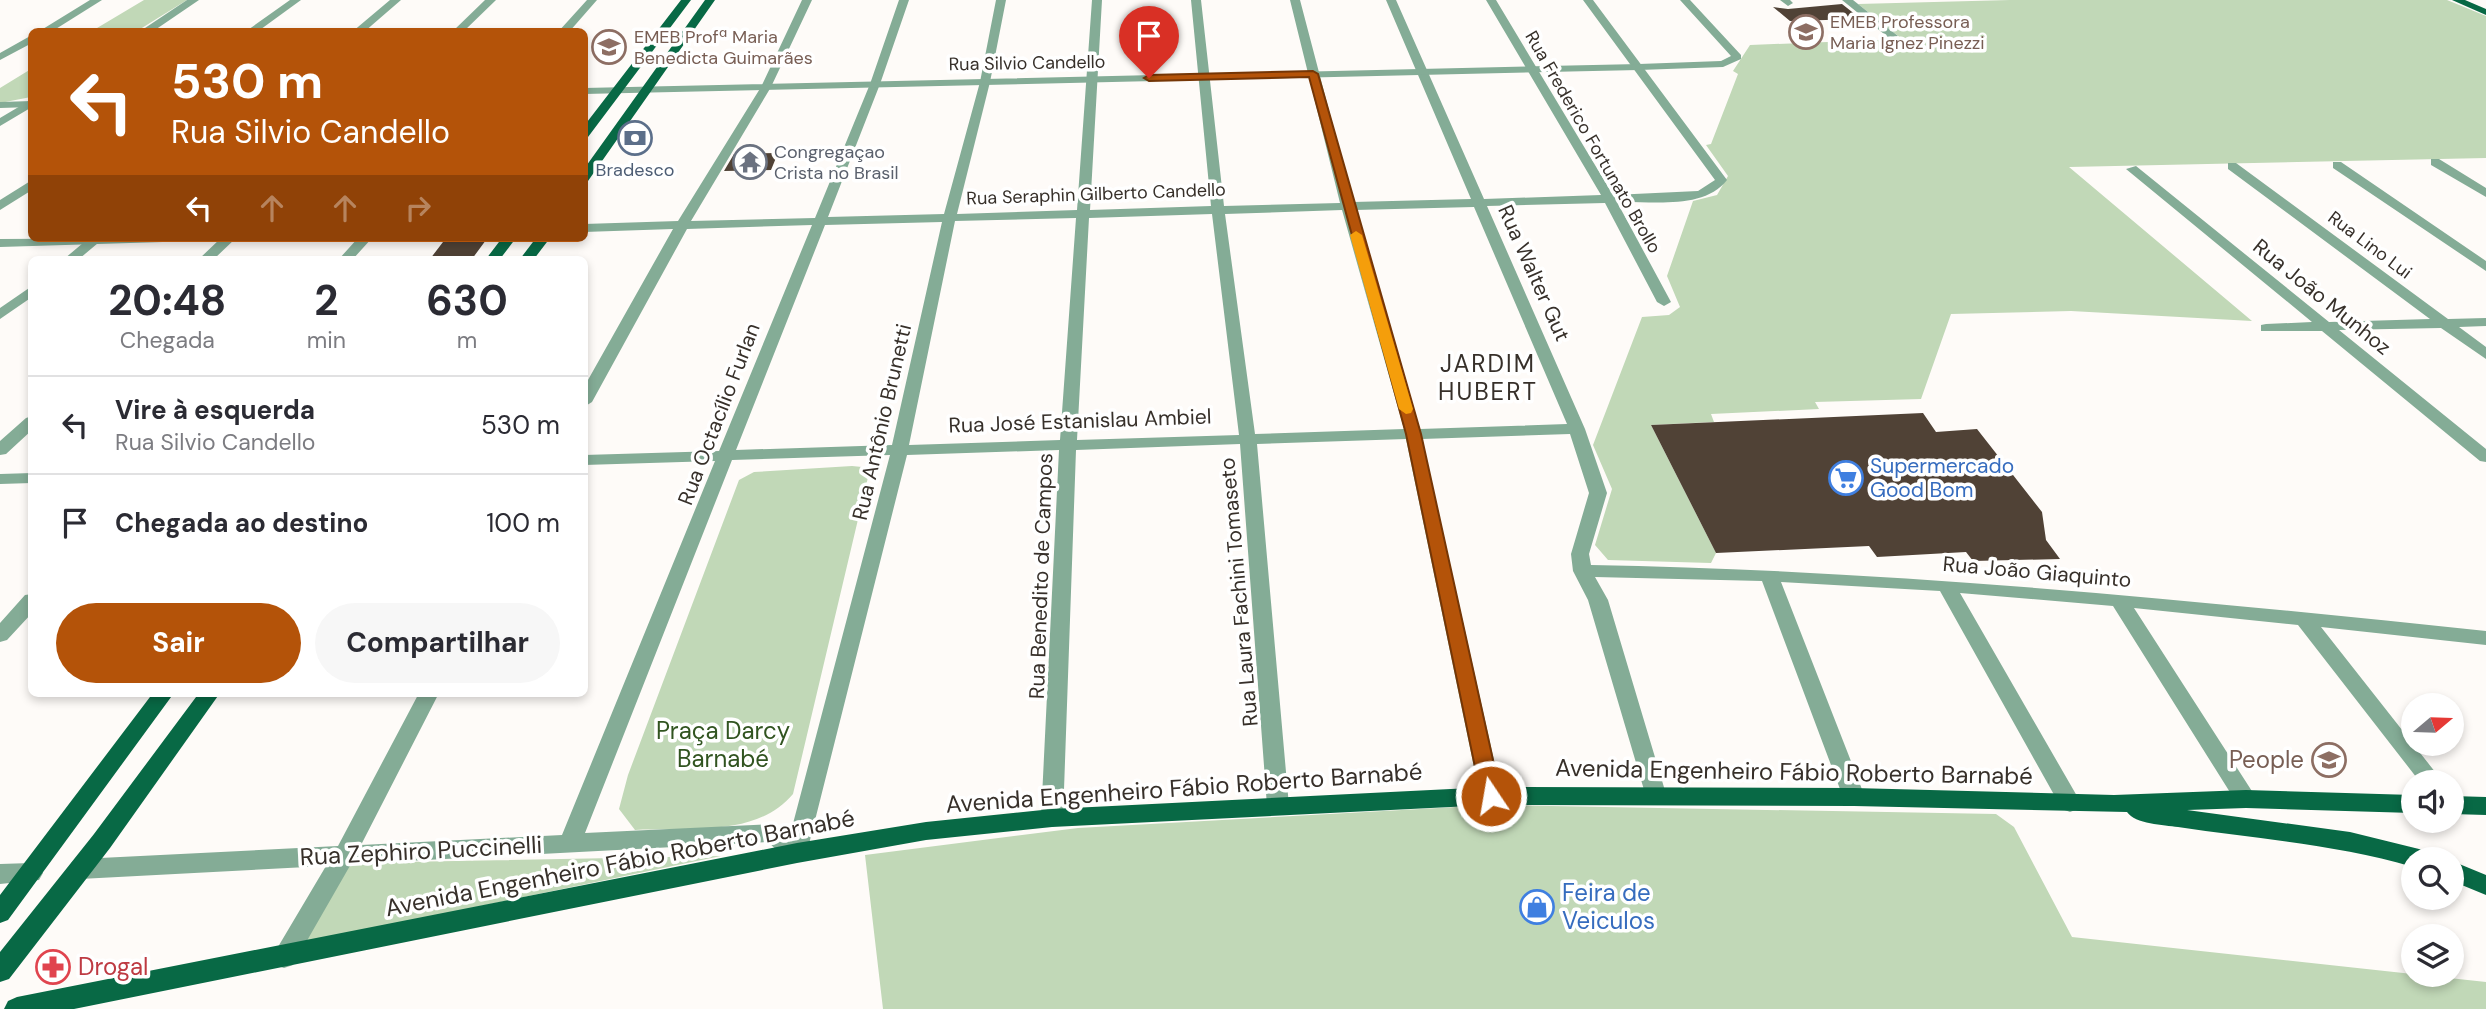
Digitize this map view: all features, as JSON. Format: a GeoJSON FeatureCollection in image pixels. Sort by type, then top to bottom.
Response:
{"type":"FeatureCollection","features":[{"type":"Feature","properties":{"kind":"main road"},"geometry":{"type":"LineString","coordinates":[[588,130],[686,0]]}},
{"type":"Feature","properties":{"kind":"main road"},"geometry":{"type":"LineString","coordinates":[[588,172],[710,0]]}},
{"type":"Feature","properties":{"kind":"main road"},"geometry":{"type":"LineString","coordinates":[[2457,0],[2486,12]]}},
{"type":"Feature","properties":{"kind":"main road"},"geometry":{"type":"LineString","coordinates":[[2477,0],[2486,4]]}},
{"type":"Feature","properties":{"kind":"main road"},"geometry":{"type":"LineString","coordinates":[[495,256],[506,242]]}},
{"type":"Feature","properties":{"kind":"main road"},"geometry":{"type":"LineString","coordinates":[[529,256],[540,242]]}},
{"type":"Feature","properties":{"kind":"main road"},"geometry":{"type":"LineString","coordinates":[[0,913],[161,697]]}},
{"type":"Feature","properties":{"kind":"main road"},"geometry":{"type":"LineString","coordinates":[[0,971],[80,869],[207,697]]}},
{"type":"Feature","properties":{"kind":"main road","name":"Avenida Engenheiro Fábio Roberto Barnabé"},"geometry":{"type":"LineString","coordinates":[[17,1009],[797,853],[926,831],[1052,818],[1491,796],[1655,794],[2114,804],[2246,799],[2401,804]]}},
{"type":"Feature","properties":{"kind":"main road"},"geometry":{"type":"LineString","coordinates":[[2114,804],[2177,819],[2274,831],[2401,855]]}},
{"type":"Feature","properties":{"kind":"main road"},"geometry":{"type":"LineString","coordinates":[[2464,805],[2486,806]]}},
{"type":"Feature","properties":{"kind":"main road"},"geometry":{"type":"LineString","coordinates":[[2464,875],[2486,885]]}},
{"type":"Feature","properties":{"kind":"street"},"geometry":{"type":"LineString","coordinates":[[50,28],[97,0]]}},
{"type":"Feature","properties":{"kind":"street"},"geometry":{"type":"LineString","coordinates":[[150,28],[194,0]]}},
{"type":"Feature","properties":{"kind":"street"},"geometry":{"type":"LineString","coordinates":[[256,28],[296,0]]}},
{"type":"Feature","properties":{"kind":"street"},"geometry":{"type":"LineString","coordinates":[[362,28],[396,0]]}},
{"type":"Feature","properties":{"kind":"street"},"geometry":{"type":"LineString","coordinates":[[461,28],[491,0]]}},
{"type":"Feature","properties":{"kind":"street"},"geometry":{"type":"LineString","coordinates":[[567,28],[592,0]]}},
{"type":"Feature","properties":{"kind":"street"},"geometry":{"type":"LineString","coordinates":[[588,395],[684,223],[766,87],[807,0]]}},
{"type":"Feature","properties":{"kind":"street","name":"Rua Octacílio Furlan"},"geometry":{"type":"LineString","coordinates":[[570,843],[818,220],[875,84],[904,0]]}},
{"type":"Feature","properties":{"kind":"street","name":"Rua Antônio Brunetti"},"geometry":{"type":"LineString","coordinates":[[797,853],[900,449],[950,216],[985,82],[1001,0]]}},
{"type":"Feature","properties":{"kind":"street","name":"Rua Benedito de Campos"},"geometry":{"type":"LineString","coordinates":[[1052,818],[1068,443],[1097,0]]}},
{"type":"Feature","properties":{"kind":"street","name":"Rua Laura Fachini Tomaseto"},"geometry":{"type":"LineString","coordinates":[[1196,0],[1218,208],[1248,440],[1278,806]]}},
{"type":"Feature","properties":{"kind":"street"},"geometry":{"type":"LineString","coordinates":[[1294,0],[1347,205],[1413,434],[1491,796]]}},
{"type":"Feature","properties":{"kind":"street","name":"Rua Walter Gut"},"geometry":{"type":"LineString","coordinates":[[1391,0],[1577,429],[1598,493],[1580,554],[1583,571]]}},
{"type":"Feature","properties":{"kind":"street","name":"Rua Frederico Fortunato Brollo"},"geometry":{"type":"LineString","coordinates":[[1491,0],[1609,198],[1664,302]]}},
{"type":"Feature","properties":{"kind":"street"},"geometry":{"type":"LineString","coordinates":[[1588,0],[1639,67]]}},
{"type":"Feature","properties":{"kind":"street","name":"Rua Silvio Candello"},"geometry":{"type":"LineString","coordinates":[[588,91],[1639,67],[1723,64],[1737,57],[1685,0]]}},
{"type":"Feature","properties":{"kind":"street"},"geometry":{"type":"LineString","coordinates":[[1847,0],[1893,36]]}},
{"type":"Feature","properties":{"kind":"street"},"geometry":{"type":"LineString","coordinates":[[0,57],[28,40]]}},
{"type":"Feature","properties":{"kind":"street","name":"Rua Seraphin Gilberto Candello"},"geometry":{"type":"LineString","coordinates":[[588,228],[1700,195],[1713,189],[1721,180],[1639,67]]}},
{"type":"Feature","properties":{"kind":"street"},"geometry":{"type":"LineString","coordinates":[[0,104],[28,103]]}},
{"type":"Feature","properties":{"kind":"street"},"geometry":{"type":"LineString","coordinates":[[0,123],[28,105]]}},
{"type":"Feature","properties":{"kind":"street"},"geometry":{"type":"LineString","coordinates":[[2435,162],[2486,193]]}},
{"type":"Feature","properties":{"kind":"street"},"geometry":{"type":"LineString","coordinates":[[2337,165],[2486,267]]}},
{"type":"Feature","properties":{"kind":"street","name":"Rua Lino Lui"},"geometry":{"type":"LineString","coordinates":[[2232,166],[2486,354]]}},
{"type":"Feature","properties":{"kind":"street","name":"Rua João Munhoz"},"geometry":{"type":"LineString","coordinates":[[2132,169],[2486,457]]}},
{"type":"Feature","properties":{"kind":"street"},"geometry":{"type":"LineString","coordinates":[[0,206],[28,187]]}},
{"type":"Feature","properties":{"kind":"street"},"geometry":{"type":"LineString","coordinates":[[0,243],[28,242]]}},
{"type":"Feature","properties":{"kind":"street"},"geometry":{"type":"LineString","coordinates":[[75,256],[92,242]]}},
{"type":"Feature","properties":{"kind":"street"},"geometry":{"type":"LineString","coordinates":[[209,256],[225,242]]}},
{"type":"Feature","properties":{"kind":"street"},"geometry":{"type":"LineString","coordinates":[[349,256],[361,242]]}},
{"type":"Feature","properties":{"kind":"street"},"geometry":{"type":"LineString","coordinates":[[0,315],[28,293]]}},
{"type":"Feature","properties":{"kind":"street"},"geometry":{"type":"LineString","coordinates":[[2266,328],[2486,322]]}},
{"type":"Feature","properties":{"kind":"street"},"geometry":{"type":"LineString","coordinates":[[0,450],[28,425]]}},
{"type":"Feature","properties":{"kind":"street","name":"Rua José Estanislau Ambiel"},"geometry":{"type":"LineString","coordinates":[[588,460],[1577,429]]}},
{"type":"Feature","properties":{"kind":"street"},"geometry":{"type":"LineString","coordinates":[[0,479],[28,478]]}},
{"type":"Feature","properties":{"kind":"street"},"geometry":{"type":"LineString","coordinates":[[1583,571],[1598,600],[1655,794]]}},
{"type":"Feature","properties":{"kind":"street","name":"Rua João Giaquinto"},"geometry":{"type":"LineString","coordinates":[[1583,571],[1769,575],[1948,587],[2302,618],[2486,638]]}},
{"type":"Feature","properties":{"kind":"street"},"geometry":{"type":"LineString","coordinates":[[1769,575],[1854,797]]}},
{"type":"Feature","properties":{"kind":"street"},"geometry":{"type":"LineString","coordinates":[[1948,587],[2070,803]]}},
{"type":"Feature","properties":{"kind":"street"},"geometry":{"type":"LineString","coordinates":[[2120,602],[2246,799]]}},
{"type":"Feature","properties":{"kind":"street"},"geometry":{"type":"LineString","coordinates":[[0,635],[28,604]]}},
{"type":"Feature","properties":{"kind":"street"},"geometry":{"type":"LineString","coordinates":[[2302,618],[2422,770]]}},
{"type":"Feature","properties":{"kind":"street"},"geometry":{"type":"LineString","coordinates":[[284,957],[345,854],[427,697]]}},
{"type":"Feature","properties":{"kind":"street","name":"Rua Zephiro Puccinelli"},"geometry":{"type":"LineString","coordinates":[[80,869],[772,833],[797,853]]}},
{"type":"Feature","properties":{"kind":"street"},"geometry":{"type":"LineString","coordinates":[[0,874],[31,873]]}},
{"type":"Feature","properties":{"kind":"green space"},"geometry":{"type":"Polygon","coordinates":[[[144,0],[187,0],[142,28],[97,28],[144,0]]]}},
{"type":"Feature","properties":{"kind":"green space"},"geometry":{"type":"Polygon","coordinates":[[[2010,0],[2447,0],[2486,16],[2486,158],[2069,167],[2252,321],[2071,311],[1951,314],[1921,399],[1815,402],[1819,409],[1711,414],[1714,422],[1651,425],[1716,553],[1711,563],[1608,560],[1595,545],[1612,489],[1593,445],[1642,317],[1669,315],[1680,307],[1667,276],[1693,201],[1717,195],[1728,176],[1706,145],[1711,144],[1738,74],[1733,71],[1750,45],[1902,39],[1858,4],[2010,0]]]}},
{"type":"Feature","properties":{"kind":"green space"},"geometry":{"type":"Polygon","coordinates":[[[28,71],[28,98],[0,103],[0,88],[28,71]]]}},
{"type":"Feature","properties":{"kind":"green space","name":"Praça Darcy Barnabé"},"geometry":{"type":"Polygon","coordinates":[[[862,467],[869,473],[793,794],[778,808],[741,824],[699,829],[635,830],[619,809],[628,775],[739,480],[754,472],[862,467]]]}},
{"type":"Feature","properties":{"kind":"green space"},"geometry":{"type":"Polygon","coordinates":[[[1493,805],[1996,814],[2014,827],[2072,937],[2401,973],[2401,987],[2464,987],[2464,980],[2486,982],[2486,1009],[883,1009],[865,855],[1078,828],[1493,805]]]}},
{"type":"Feature","properties":{"kind":"green space"},"geometry":{"type":"Polygon","coordinates":[[[721,856],[303,943],[347,863],[721,856]]]}},
{"type":"Feature","properties":{"kind":"building"},"geometry":{"type":"Polygon","coordinates":[[[1842,4],[1861,19],[1790,21],[1773,7],[1788,9],[1842,4]]]}},
{"type":"Feature","properties":{"kind":"building","name":"Congregaçao Crista no Brasil"},"geometry":{"type":"Polygon","coordinates":[[[778,153],[771,170],[724,171],[734,154],[778,153]]]}},
{"type":"Feature","properties":{"kind":"building"},"geometry":{"type":"Polygon","coordinates":[[[443,242],[485,242],[474,256],[432,256],[443,242]]]}},
{"type":"Feature","properties":{"kind":"building","name":"Supermercado Good Bom"},"geometry":{"type":"Polygon","coordinates":[[[1923,413],[1936,432],[1977,429],[2042,512],[2046,540],[2060,559],[1973,561],[1966,552],[1877,557],[1869,546],[1716,553],[1651,425],[1923,413]]]}},
{"type":"Feature","properties":{"kind":"slow traffic"},"geometry":{"type":"LineString","coordinates":[[1356,235],[1406,409]]}},
{"type":"Feature","properties":{"kind":"place","name":"EMEB Professora Maria Ignez Pinezzi"},"geometry":{"type":"Point","coordinates":[1806,32]}},
{"type":"Feature","properties":{"kind":"place","name":"EMEB Profª Maria Benedicta Guimarães"},"geometry":{"type":"Point","coordinates":[609,47]}},
{"type":"Feature","properties":{"kind":"place","name":"Bradesco"},"geometry":{"type":"Point","coordinates":[635,138]}},
{"type":"Feature","properties":{"kind":"place","name":"Congregaçao Crista no Brasil"},"geometry":{"type":"Point","coordinates":[750,162]}},
{"type":"Feature","properties":{"kind":"place","name":"Supermercado Good Bom"},"geometry":{"type":"Point","coordinates":[1846,478]}},
{"type":"Feature","properties":{"kind":"place","name":"People"},"geometry":{"type":"Point","coordinates":[2329,760]}},
{"type":"Feature","properties":{"kind":"place","name":"Feira de Veiculos"},"geometry":{"type":"Point","coordinates":[1537,907]}},
{"type":"Feature","properties":{"kind":"place","name":"Drogal"},"geometry":{"type":"Point","coordinates":[53,967]}},
{"type":"Feature","properties":{"kind":"district","name":"JARDIM HUBERT"},"geometry":{"type":"Point","coordinates":[1488,378]}},
{"type":"Feature","properties":{"kind":"route"},"geometry":{"type":"LineString","coordinates":[[1149,78],[1313,74],[1347,205],[1413,434],[1491,796]]}}]}
